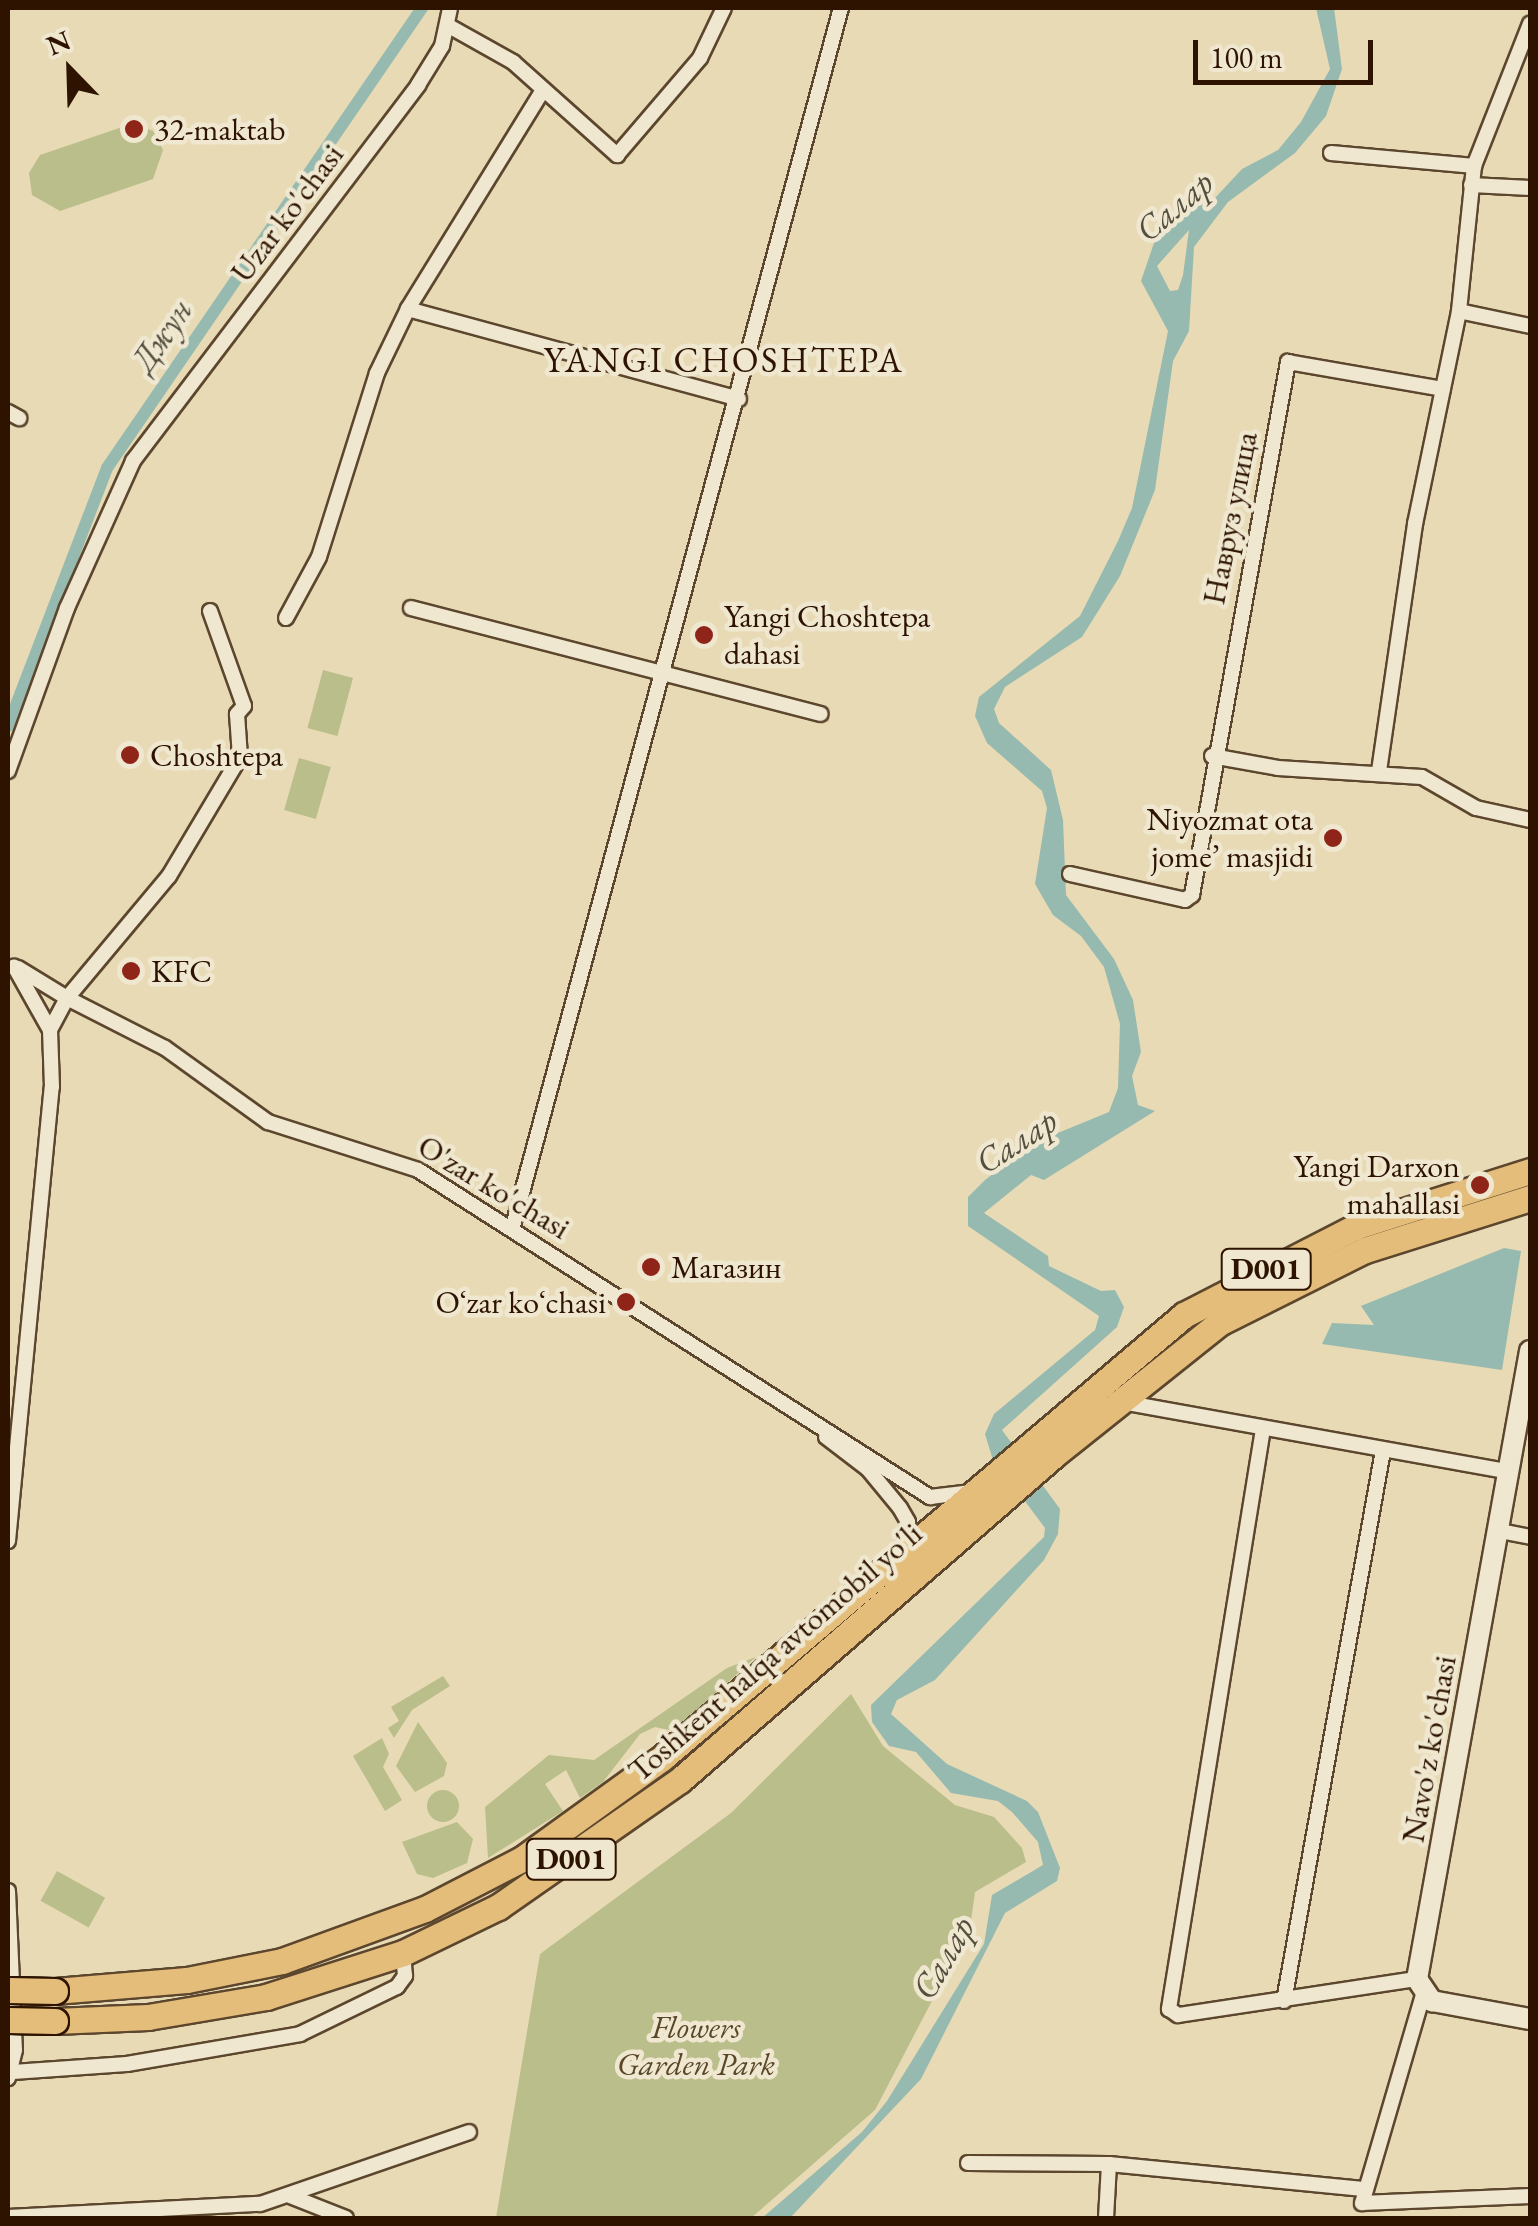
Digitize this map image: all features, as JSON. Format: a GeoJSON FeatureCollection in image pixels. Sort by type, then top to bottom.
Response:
{"type":"FeatureCollection","features":[{"type":"Feature","properties":{"kind":"highway","name":"Toshkent halqa avtomobil yo'li"},"geometry":{"type":"LineString","coordinates":[[8,2020],[55,2021],[227,2005],[403,1954],[535,1884],[680,1780],[986,1498],[1173,1339],[1328,1238],[1409,1206],[1530,1171]]}},
{"type":"Feature","properties":{"kind":"highway","name":"Toshkent halqa avtomobil yo'li"},"geometry":{"type":"LineString","coordinates":[[1047,1445],[1118,1401],[1173,1339],[1219,1323],[1364,1250],[1530,1198]]}},
{"type":"Feature","properties":{"kind":"highway","name":"Toshkent halqa avtomobil yo'li"},"geometry":{"type":"LineString","coordinates":[[8,1990],[55,1991],[235,1972],[385,1926],[522,1859],[662,1758],[902,1553],[986,1498]]}},
{"type":"Feature","properties":{"kind":"highway"},"geometry":{"type":"LineString","coordinates":[[662,1758],[680,1780]]}},
{"type":"Feature","properties":{"kind":"street","name":"Uzar ko'chasi"},"geometry":{"type":"LineString","coordinates":[[8,771],[68,608],[133,461],[418,86],[448,25],[450,8]]}},
{"type":"Feature","properties":{"kind":"street"},"geometry":{"type":"LineString","coordinates":[[448,25],[513,62],[617,154],[700,58],[724,8]]}},
{"type":"Feature","properties":{"kind":"street"},"geometry":{"type":"LineString","coordinates":[[514,1226],[842,8]]}},
{"type":"Feature","properties":{"kind":"street"},"geometry":{"type":"LineString","coordinates":[[1379,771],[1415,524],[1459,311],[1474,166],[1530,24]]}},
{"type":"Feature","properties":{"kind":"street"},"geometry":{"type":"LineString","coordinates":[[286,618],[319,556],[376,373],[408,310],[544,90]]}},
{"type":"Feature","properties":{"kind":"street"},"geometry":{"type":"LineString","coordinates":[[1331,153],[1474,166]]}},
{"type":"Feature","properties":{"kind":"street"},"geometry":{"type":"LineString","coordinates":[[1471,185],[1530,188]]}},
{"type":"Feature","properties":{"kind":"street"},"geometry":{"type":"LineString","coordinates":[[408,310],[739,400]]}},
{"type":"Feature","properties":{"kind":"street"},"geometry":{"type":"LineString","coordinates":[[1459,311],[1530,326]]}},
{"type":"Feature","properties":{"kind":"street","name":"Навруз улица"},"geometry":{"type":"LineString","coordinates":[[1070,874],[1186,900],[1192,895],[1212,756],[1288,362],[1443,388]]}},
{"type":"Feature","properties":{"kind":"street"},"geometry":{"type":"LineString","coordinates":[[411,608],[820,714]]}},
{"type":"Feature","properties":{"kind":"street"},"geometry":{"type":"LineString","coordinates":[[50,1030],[67,998],[169,876],[240,757],[237,714],[244,706],[210,611]]}},
{"type":"Feature","properties":{"kind":"street"},"geometry":{"type":"LineString","coordinates":[[1212,756],[1278,768],[1379,771],[1422,777],[1476,808],[1530,820]]}},
{"type":"Feature","properties":{"kind":"street"},"geometry":{"type":"LineString","coordinates":[[11,963],[67,998]]}},
{"type":"Feature","properties":{"kind":"street"},"geometry":{"type":"LineString","coordinates":[[8,1542],[52,1087],[50,1030],[11,963]]}},
{"type":"Feature","properties":{"kind":"street","name":"O'zar ko'chasi"},"geometry":{"type":"LineString","coordinates":[[67,998],[165,1048],[268,1122],[398,1160],[514,1226],[930,1497],[986,1498]]}},
{"type":"Feature","properties":{"kind":"street","name":"Navo'z ko'chasi"},"geometry":{"type":"LineString","coordinates":[[1420,1987],[1530,1351]]}},
{"type":"Feature","properties":{"kind":"street","name":"O'zar ko'chasi"},"geometry":{"type":"LineString","coordinates":[[773,1398],[883,1486],[908,1522],[902,1553]]}},
{"type":"Feature","properties":{"kind":"street"},"geometry":{"type":"LineString","coordinates":[[1118,1401],[1510,1472]]}},
{"type":"Feature","properties":{"kind":"street"},"geometry":{"type":"LineString","coordinates":[[1262,1428],[1172,2014],[1420,1987],[1530,2019]]}},
{"type":"Feature","properties":{"kind":"street"},"geometry":{"type":"LineString","coordinates":[[1284,2001],[1383,1451]]}},
{"type":"Feature","properties":{"kind":"street"},"geometry":{"type":"LineString","coordinates":[[1500,1531],[1530,1537]]}},
{"type":"Feature","properties":{"kind":"street"},"geometry":{"type":"LineString","coordinates":[[8,1891],[10,2075],[127,2064],[300,2034],[402,1982],[403,1954]]}},
{"type":"Feature","properties":{"kind":"street"},"geometry":{"type":"LineString","coordinates":[[1420,1987],[1362,2203],[1530,2196]]}},
{"type":"Feature","properties":{"kind":"street"},"geometry":{"type":"LineString","coordinates":[[8,2218],[230,2208],[290,2196],[469,2132]]}},
{"type":"Feature","properties":{"kind":"street"},"geometry":{"type":"LineString","coordinates":[[968,2163],[1109,2164],[1366,2189]]}},
{"type":"Feature","properties":{"kind":"street"},"geometry":{"type":"LineString","coordinates":[[1106,2218],[1109,2164]]}},
{"type":"Feature","properties":{"kind":"street"},"geometry":{"type":"LineString","coordinates":[[290,2196],[346,2218]]}},
{"type":"Feature","properties":{"kind":"green space"},"geometry":{"type":"Polygon","coordinates":[[[134,123],[153,131],[163,150],[153,179],[60,211],[32,195],[29,173],[40,155],[134,123]]]}},
{"type":"Feature","properties":{"kind":"green space"},"geometry":{"type":"Polygon","coordinates":[[[323,670],[353,678],[337,736],[307,728],[323,670]]]}},
{"type":"Feature","properties":{"kind":"green space"},"geometry":{"type":"Polygon","coordinates":[[[299,758],[331,767],[316,819],[284,810],[299,758]]]}},
{"type":"Feature","properties":{"kind":"green space"},"geometry":{"type":"Polygon","coordinates":[[[756,1657],[674,1731],[655,1727],[640,1734],[603,1782],[580,1798],[566,1770],[545,1784],[563,1811],[488,1858],[485,1807],[549,1755],[594,1760],[727,1668],[756,1657]]]}},
{"type":"Feature","properties":{"kind":"green space"},"geometry":{"type":"Polygon","coordinates":[[[443,1676],[450,1686],[412,1710],[394,1738],[388,1728],[399,1721],[391,1707],[443,1676]]]}},
{"type":"Feature","properties":{"kind":"green space","name":"Flowers Garden Park"},"geometry":{"type":"Polygon","coordinates":[[[851,1694],[883,1746],[955,1805],[994,1817],[1022,1848],[1026,1862],[975,1892],[970,1928],[875,2110],[751,2218],[496,2218],[540,1954],[731,1813],[851,1694]]]}},
{"type":"Feature","properties":{"kind":"green space"},"geometry":{"type":"Polygon","coordinates":[[[418,1722],[447,1763],[444,1776],[415,1792],[396,1766],[418,1722]]]}},
{"type":"Feature","properties":{"kind":"green space"},"geometry":{"type":"Polygon","coordinates":[[[382,1738],[389,1754],[383,1767],[402,1800],[385,1811],[353,1756],[382,1738]]]}},
{"type":"Feature","properties":{"kind":"green space"},"geometry":{"type":"Polygon","coordinates":[[[443,1790],[454,1795],[459,1806],[454,1817],[443,1822],[432,1817],[427,1806],[432,1795],[443,1790]]]}},
{"type":"Feature","properties":{"kind":"green space"},"geometry":{"type":"Polygon","coordinates":[[[457,1822],[473,1839],[467,1863],[433,1878],[417,1874],[402,1842],[457,1822]]]}},
{"type":"Feature","properties":{"kind":"green space"},"geometry":{"type":"Polygon","coordinates":[[[57,1871],[105,1898],[89,1927],[41,1901],[57,1871]]]}},
{"type":"Feature","properties":{"kind":"water","name":"Салар"},"geometry":{"type":"Polygon","coordinates":[[[1316,8],[1334,8],[1342,69],[1326,116],[1295,153],[1228,202],[1194,247],[1189,331],[1173,361],[1155,490],[1120,576],[1082,637],[1005,687],[994,709],[999,723],[1051,770],[1063,820],[1066,895],[1114,959],[1133,1000],[1141,1052],[1132,1076],[1138,1105],[1155,1111],[1044,1180],[1031,1175],[984,1213],[1048,1256],[1049,1266],[1101,1291],[1115,1290],[1124,1307],[1117,1327],[1002,1430],[1060,1509],[1058,1534],[1044,1560],[935,1680],[897,1700],[891,1714],[947,1764],[1027,1801],[1038,1812],[1060,1868],[1057,1881],[1005,1913],[921,2079],[790,2218],[762,2218],[862,2132],[887,2101],[984,1944],[992,1895],[1043,1865],[1038,1842],[1012,1812],[998,1801],[951,1793],[916,1752],[889,1746],[872,1722],[871,1705],[1044,1537],[1045,1528],[992,1457],[985,1434],[994,1414],[1095,1330],[1099,1316],[968,1226],[968,1197],[985,1180],[1031,1144],[1109,1112],[1118,1088],[1120,1024],[1104,967],[1081,936],[1053,915],[1035,884],[1047,808],[1042,791],[987,743],[975,716],[979,697],[1080,616],[1132,508],[1168,331],[1141,281],[1156,237],[1173,217],[1215,198],[1242,169],[1278,150],[1301,122],[1330,69],[1316,8]],[[1189,230],[1157,266],[1170,291],[1178,290],[1189,230]]]}},
{"type":"Feature","properties":{"kind":"water"},"geometry":{"type":"Polygon","coordinates":[[[1504,1248],[1521,1251],[1502,1370],[1322,1344],[1332,1323],[1374,1325],[1361,1306],[1504,1248]]]}},
{"type":"Feature","properties":{"kind":"waterway","name":"Джун"},"geometry":{"type":"LineString","coordinates":[[8,726],[107,468],[422,8]]}},
{"type":"Feature","properties":{"kind":"place","name":"32-maktab"},"geometry":{"type":"Point","coordinates":[134,129]}},
{"type":"Feature","properties":{"kind":"place","name":"Yangi Choshtepa dahasi"},"geometry":{"type":"Point","coordinates":[704,635]}},
{"type":"Feature","properties":{"kind":"place","name":"Choshtepa"},"geometry":{"type":"Point","coordinates":[130,755]}},
{"type":"Feature","properties":{"kind":"place","name":"Niyozmat ota jome’ masjidi"},"geometry":{"type":"Point","coordinates":[1333,838]}},
{"type":"Feature","properties":{"kind":"place","name":"KFC"},"geometry":{"type":"Point","coordinates":[131,971]}},
{"type":"Feature","properties":{"kind":"place","name":"Yangi Darxon mahallasi"},"geometry":{"type":"Point","coordinates":[1480,1185]}},
{"type":"Feature","properties":{"kind":"place","name":"Магазин"},"geometry":{"type":"Point","coordinates":[651,1267]}},
{"type":"Feature","properties":{"kind":"place","name":"Oʻzar koʻchasi"},"geometry":{"type":"Point","coordinates":[626,1302]}},
{"type":"Feature","properties":{"kind":"district","name":"YANGI CHOSHTEPA"},"geometry":{"type":"Point","coordinates":[724,360]}}]}
